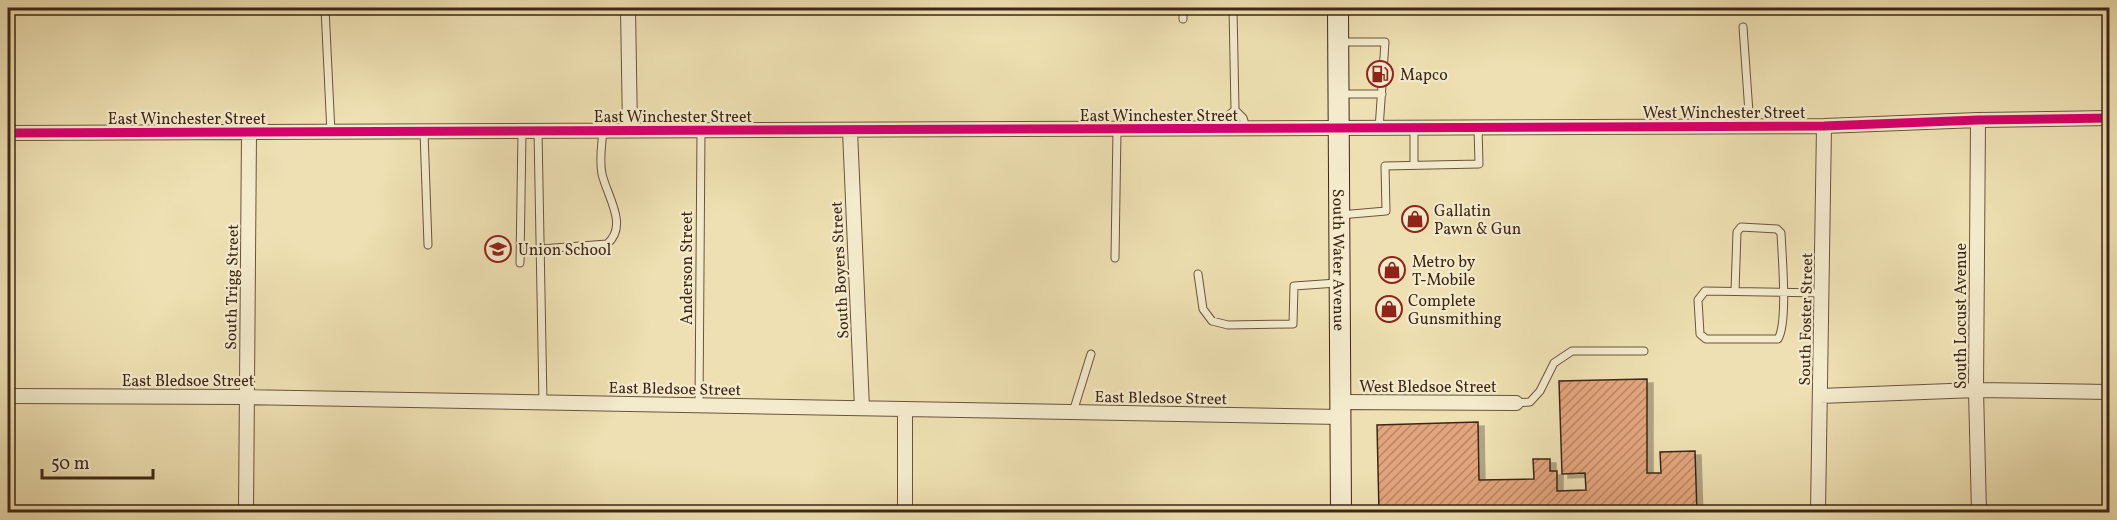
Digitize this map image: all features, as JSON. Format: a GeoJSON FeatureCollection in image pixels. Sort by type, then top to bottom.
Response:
{"type":"FeatureCollection","features":[{"type":"Feature","properties":{"kind":"main road","name":"South Water Avenue"},"geometry":{"type":"LineString","coordinates":[[1338,8],[1341,513]]}},
{"type":"Feature","properties":{"kind":"street"},"geometry":{"type":"LineString","coordinates":[[628,8],[630,130]]}},
{"type":"Feature","properties":{"kind":"street","name":"West Winchester Street"},"geometry":{"type":"LineString","coordinates":[[1338,129],[1824,126],[2109,118]]}},
{"type":"Feature","properties":{"kind":"street","name":"South Locust Avenue"},"geometry":{"type":"LineString","coordinates":[[1978,120],[1976,390],[1979,513]]}},
{"type":"Feature","properties":{"kind":"street","name":"South Foster Street"},"geometry":{"type":"LineString","coordinates":[[1818,513],[1824,126]]}},
{"type":"Feature","properties":{"kind":"street","name":"East Winchester Street"},"geometry":{"type":"LineString","coordinates":[[8,133],[1338,129]]}},
{"type":"Feature","properties":{"kind":"street","name":"South Boyers Street"},"geometry":{"type":"LineString","coordinates":[[850,131],[862,408]]}},
{"type":"Feature","properties":{"kind":"street","name":"South Trigg Street"},"geometry":{"type":"LineString","coordinates":[[246,513],[245,397],[249,133]]}},
{"type":"Feature","properties":{"kind":"street"},"geometry":{"type":"LineString","coordinates":[[1820,396],[1976,390],[2109,392]]}},
{"type":"Feature","properties":{"kind":"street","name":"East Bledsoe Street"},"geometry":{"type":"LineString","coordinates":[[8,396],[245,397],[1073,412],[1341,410]]}},
{"type":"Feature","properties":{"kind":"street","name":"West Bledsoe Street"},"geometry":{"type":"LineString","coordinates":[[1341,410],[1516,403]]}},
{"type":"Feature","properties":{"kind":"street"},"geometry":{"type":"LineString","coordinates":[[905,409],[905,513]]}},
{"type":"Feature","properties":{"kind":"lane"},"geometry":{"type":"LineString","coordinates":[[325,8],[331,132]]}},
{"type":"Feature","properties":{"kind":"lane"},"geometry":{"type":"LineString","coordinates":[[1183,8],[1183,19]]}},
{"type":"Feature","properties":{"kind":"lane"},"geometry":{"type":"LineString","coordinates":[[1233,8],[1235,110],[1243,118],[1247,130]]}},
{"type":"Feature","properties":{"kind":"lane"},"geometry":{"type":"LineString","coordinates":[[1743,27],[1750,127]]}},
{"type":"Feature","properties":{"kind":"lane"},"geometry":{"type":"LineString","coordinates":[[1338,42],[1385,42],[1379,129]]}},
{"type":"Feature","properties":{"kind":"lane"},"geometry":{"type":"LineString","coordinates":[[1338,94],[1382,94]]}},
{"type":"Feature","properties":{"kind":"lane"},"geometry":{"type":"LineString","coordinates":[[1227,129],[1228,117],[1235,110]]}},
{"type":"Feature","properties":{"kind":"lane"},"geometry":{"type":"LineString","coordinates":[[1339,215],[1386,211],[1386,166],[1479,164],[1479,128]]}},
{"type":"Feature","properties":{"kind":"lane"},"geometry":{"type":"LineString","coordinates":[[1414,129],[1414,165]]}},
{"type":"Feature","properties":{"kind":"lane"},"geometry":{"type":"LineString","coordinates":[[541,249],[607,244],[614,239],[618,225],[601,171],[603,130]]}},
{"type":"Feature","properties":{"kind":"lane"},"geometry":{"type":"LineString","coordinates":[[1115,258],[1117,130]]}},
{"type":"Feature","properties":{"kind":"lane"},"geometry":{"type":"LineString","coordinates":[[520,263],[522,131]]}},
{"type":"Feature","properties":{"kind":"lane"},"geometry":{"type":"LineString","coordinates":[[538,131],[543,402]]}},
{"type":"Feature","properties":{"kind":"lane","name":"Anderson Street"},"geometry":{"type":"LineString","coordinates":[[699,405],[700,131]]}},
{"type":"Feature","properties":{"kind":"lane"},"geometry":{"type":"LineString","coordinates":[[424,132],[428,245]]}},
{"type":"Feature","properties":{"kind":"lane"},"geometry":{"type":"LineString","coordinates":[[1736,291],[1737,232],[1741,227],[1777,229],[1781,233],[1783,292],[1782,332],[1778,339],[1706,339],[1700,334],[1698,300],[1705,291],[1783,292],[1822,292]]}},
{"type":"Feature","properties":{"kind":"lane"},"geometry":{"type":"LineString","coordinates":[[1198,274],[1203,309],[1212,321],[1228,325],[1293,324],[1294,286],[1340,283]]}},
{"type":"Feature","properties":{"kind":"lane"},"geometry":{"type":"LineString","coordinates":[[1516,403],[1530,402],[1540,391],[1554,363],[1572,351],[1644,351]]}},
{"type":"Feature","properties":{"kind":"lane"},"geometry":{"type":"LineString","coordinates":[[1073,412],[1091,354]]}},
{"type":"Feature","properties":{"kind":"building"},"geometry":{"type":"Polygon","coordinates":[[[1647,379],[1647,473],[1661,473],[1660,452],[1695,451],[1697,512],[1379,512],[1377,425],[1478,422],[1479,480],[1534,479],[1533,459],[1550,459],[1550,471],[1557,471],[1557,491],[1586,490],[1585,473],[1562,474],[1559,381],[1647,379]]]}},
{"type":"Feature","properties":{"kind":"cycle path"},"geometry":{"type":"LineString","coordinates":[[8,133],[1824,126],[2110,118]]}},
{"type":"Feature","properties":{"kind":"place","name":"Mapco"},"geometry":{"type":"Point","coordinates":[1380,74]}},
{"type":"Feature","properties":{"kind":"place","name":"Gallatin Pawn & Gun"},"geometry":{"type":"Point","coordinates":[1415,219]}},
{"type":"Feature","properties":{"kind":"place","name":"Union School"},"geometry":{"type":"Point","coordinates":[498,249]}},
{"type":"Feature","properties":{"kind":"place","name":"Metro by T-Mobile"},"geometry":{"type":"Point","coordinates":[1392,270]}},
{"type":"Feature","properties":{"kind":"place","name":"Complete Gunsmithing"},"geometry":{"type":"Point","coordinates":[1389,309]}}]}
